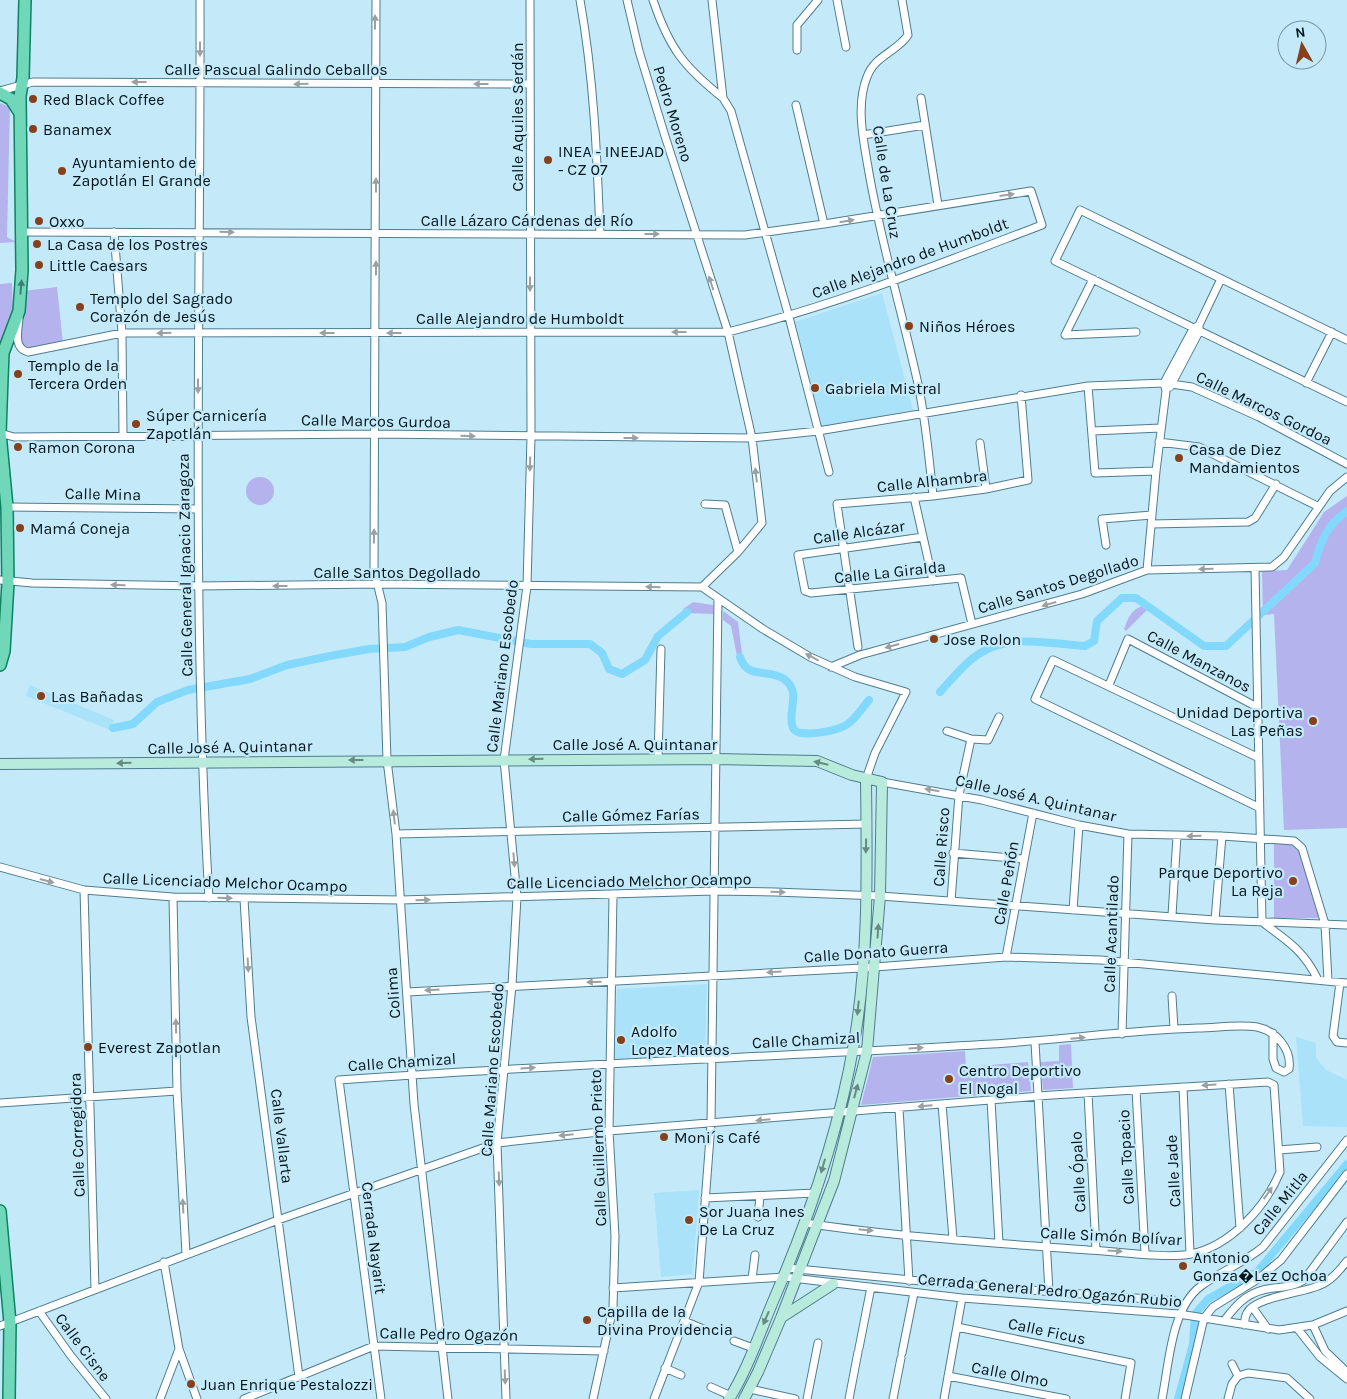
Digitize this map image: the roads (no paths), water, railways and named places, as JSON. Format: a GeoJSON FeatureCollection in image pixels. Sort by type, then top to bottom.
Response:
{"type":"FeatureCollection","features":[{"type":"Feature","properties":{"kind":"main road"},"geometry":{"type":"LineString","coordinates":[[0,665],[4,651],[6,507],[0,433],[3,353],[19,311],[22,270],[20,232],[20,96],[25,0]]}},
{"type":"Feature","properties":{"kind":"main road"},"geometry":{"type":"LineString","coordinates":[[0,92],[11,99],[20,112]]}},
{"type":"Feature","properties":{"kind":"main road"},"geometry":{"type":"LineString","coordinates":[[0,1210],[9,1399]]}},
{"type":"Feature","properties":{"kind":"street","name":"Calle General Ignacio Zaragoza"},"geometry":{"type":"LineString","coordinates":[[200,0],[198,509],[201,761],[209,898]]}},
{"type":"Feature","properties":{"kind":"street","name":"Colima"},"geometry":{"type":"LineString","coordinates":[[376,0],[376,434],[374,562],[382,603],[387,760],[396,834],[412,1075],[448,1399]]}},
{"type":"Feature","properties":{"kind":"street","name":"Calle Aquiles Serdán"},"geometry":{"type":"LineString","coordinates":[[530,0],[530,235]]}},
{"type":"Feature","properties":{"kind":"street"},"geometry":{"type":"LineString","coordinates":[[580,0],[589,51],[593,97],[600,234]]}},
{"type":"Feature","properties":{"kind":"street","name":"Pedro Moreno"},"geometry":{"type":"LineString","coordinates":[[627,0],[639,51],[695,234],[728,332],[752,438],[762,523],[738,552],[702,587]]}},
{"type":"Feature","properties":{"kind":"street"},"geometry":{"type":"LineString","coordinates":[[653,0],[673,47],[688,68],[723,98],[731,111],[789,317],[829,472]]}},
{"type":"Feature","properties":{"kind":"street"},"geometry":{"type":"LineString","coordinates":[[712,0],[723,98]]}},
{"type":"Feature","properties":{"kind":"street"},"geometry":{"type":"LineString","coordinates":[[797,50],[797,25],[818,0]]}},
{"type":"Feature","properties":{"kind":"street"},"geometry":{"type":"LineString","coordinates":[[836,0],[846,47]]}},
{"type":"Feature","properties":{"kind":"street","name":"Calle de La Cruz"},"geometry":{"type":"LineString","coordinates":[[902,0],[908,35],[905,40],[874,63],[867,76],[863,91],[863,135],[876,216],[925,414],[933,496]]}},
{"type":"Feature","properties":{"kind":"street","name":"Calle Pascual Galindo Ceballos"},"geometry":{"type":"LineString","coordinates":[[0,92],[33,82],[530,84]]}},
{"type":"Feature","properties":{"kind":"street"},"geometry":{"type":"LineString","coordinates":[[921,98],[938,205]]}},
{"type":"Feature","properties":{"kind":"street"},"geometry":{"type":"LineString","coordinates":[[796,105],[824,224]]}},
{"type":"Feature","properties":{"kind":"street"},"geometry":{"type":"LineString","coordinates":[[863,135],[925,125]]}},
{"type":"Feature","properties":{"kind":"street","name":"Calle Lázaro Cárdenas del Río"},"geometry":{"type":"LineString","coordinates":[[20,232],[530,235],[764,232],[1031,191],[1042,225]]}},
{"type":"Feature","properties":{"kind":"street"},"geometry":{"type":"LineString","coordinates":[[1347,340],[1080,210],[1055,261],[1347,402]]}},
{"type":"Feature","properties":{"kind":"street","name":"Calle Alejandro de Humboldt"},"geometry":{"type":"LineString","coordinates":[[19,311],[18,341],[20,348],[25,352],[122,333],[728,332],[789,317],[892,282],[1042,225]]}},
{"type":"Feature","properties":{"kind":"street"},"geometry":{"type":"LineString","coordinates":[[114,232],[122,333],[123,435]]}},
{"type":"Feature","properties":{"kind":"street","name":"Calle Mariano Escobedo"},"geometry":{"type":"LineString","coordinates":[[506,1398],[498,1143],[512,985],[517,897],[504,760],[527,586],[531,437],[530,235]]}},
{"type":"Feature","properties":{"kind":"street"},"geometry":{"type":"LineString","coordinates":[[1093,279],[1064,335],[1136,332]]}},
{"type":"Feature","properties":{"kind":"street"},"geometry":{"type":"LineString","coordinates":[[1148,570],[1156,471],[1167,386],[1220,279]]}},
{"type":"Feature","properties":{"kind":"street"},"geometry":{"type":"LineString","coordinates":[[1306,383],[1332,332]]}},
{"type":"Feature","properties":{"kind":"street"},"geometry":{"type":"LineString","coordinates":[[1088,386],[1095,473],[1156,471]]}},
{"type":"Feature","properties":{"kind":"street","name":"Calle Marcos Gordoa"},"geometry":{"type":"LineString","coordinates":[[752,438],[818,431],[1088,386],[1192,387],[1259,417],[1347,464]]}},
{"type":"Feature","properties":{"kind":"street","name":"Calle Alhambra"},"geometry":{"type":"LineString","coordinates":[[843,548],[837,504],[933,496],[986,489],[1028,480],[1021,396]]}},
{"type":"Feature","properties":{"kind":"street"},"geometry":{"type":"LineString","coordinates":[[1092,431],[1161,428]]}},
{"type":"Feature","properties":{"kind":"street","name":"Calle Marcos Gurdoa"},"geometry":{"type":"LineString","coordinates":[[0,433],[14,437],[376,434],[752,438]]}},
{"type":"Feature","properties":{"kind":"street"},"geometry":{"type":"LineString","coordinates":[[1159,442],[1198,447],[1276,484],[1318,507]]}},
{"type":"Feature","properties":{"kind":"street"},"geometry":{"type":"LineString","coordinates":[[980,443],[986,489]]}},
{"type":"Feature","properties":{"kind":"street","name":"Calle Santos Degollado"},"geometry":{"type":"LineString","coordinates":[[831,666],[860,655],[1082,594],[1148,570],[1255,569],[1277,564],[1330,491],[1347,477]]}},
{"type":"Feature","properties":{"kind":"street"},"geometry":{"type":"LineString","coordinates":[[1151,524],[1248,522],[1255,518],[1276,484]]}},
{"type":"Feature","properties":{"kind":"street"},"geometry":{"type":"LineString","coordinates":[[914,497],[933,581]]}},
{"type":"Feature","properties":{"kind":"street"},"geometry":{"type":"LineString","coordinates":[[705,504],[725,505],[738,552]]}},
{"type":"Feature","properties":{"kind":"street","name":"Calle Mina"},"geometry":{"type":"LineString","coordinates":[[6,507],[198,509]]}},
{"type":"Feature","properties":{"kind":"street"},"geometry":{"type":"LineString","coordinates":[[1106,545],[1102,519],[1152,515]]}},
{"type":"Feature","properties":{"kind":"street","name":"Calle Alcázar"},"geometry":{"type":"LineString","coordinates":[[805,591],[798,555],[923,537]]}},
{"type":"Feature","properties":{"kind":"street"},"geometry":{"type":"LineString","coordinates":[[843,548],[858,647]]}},
{"type":"Feature","properties":{"kind":"street"},"geometry":{"type":"LineString","coordinates":[[1255,569],[1257,610],[1257,757],[1262,922],[1297,947],[1309,961],[1318,980]]}},
{"type":"Feature","properties":{"kind":"street","name":"Calle La Giralda"},"geometry":{"type":"LineString","coordinates":[[805,591],[812,593],[849,590],[961,578],[972,624]]}},
{"type":"Feature","properties":{"kind":"street","name":"Calle Santos Degollado"},"geometry":{"type":"LineString","coordinates":[[4,581],[199,586],[377,584],[702,587]]}},
{"type":"Feature","properties":{"kind":"street"},"geometry":{"type":"LineString","coordinates":[[702,587],[763,629],[831,666],[855,677],[906,692],[875,753],[866,780],[866,895],[862,968],[852,1052],[815,1193],[786,1272],[730,1397],[711,1387]]}},
{"type":"Feature","properties":{"kind":"street"},"geometry":{"type":"LineString","coordinates":[[654,1399],[699,1282],[711,1124],[718,598]]}},
{"type":"Feature","properties":{"kind":"street","name":"Calle Manzanos"},"geometry":{"type":"LineString","coordinates":[[1109,685],[1128,639],[1257,707]]}},
{"type":"Feature","properties":{"kind":"street"},"geometry":{"type":"LineString","coordinates":[[658,758],[661,649]]}},
{"type":"Feature","properties":{"kind":"street"},"geometry":{"type":"LineString","coordinates":[[1257,757],[1053,660],[1035,699],[1258,807]]}},
{"type":"Feature","properties":{"kind":"street"},"geometry":{"type":"LineString","coordinates":[[947,731],[971,739],[988,740],[999,717]]}},
{"type":"Feature","properties":{"kind":"street","name":"Calle Risco"},"geometry":{"type":"LineString","coordinates":[[951,902],[953,853],[959,795],[971,739]]}},
{"type":"Feature","properties":{"kind":"street","name":"Calle José A. Quintanar"},"geometry":{"type":"LineString","coordinates":[[0,764],[658,758],[817,761],[866,780],[959,795],[1079,825],[1128,834],[1294,840],[1302,848],[1325,924],[1328,981]]}},
{"type":"Feature","properties":{"kind":"street"},"geometry":{"type":"LineString","coordinates":[[744,1399],[781,1318],[834,1181],[867,1051],[880,896],[882,782]]}},
{"type":"Feature","properties":{"kind":"street","name":"Calle Peñón"},"geometry":{"type":"LineString","coordinates":[[1006,957],[1033,813]]}},
{"type":"Feature","properties":{"kind":"street","name":"Calle Gómez Farías"},"geometry":{"type":"LineString","coordinates":[[396,834],[867,824]]}},
{"type":"Feature","properties":{"kind":"street"},"geometry":{"type":"LineString","coordinates":[[1074,910],[1079,825]]}},
{"type":"Feature","properties":{"kind":"street","name":"Calle Acantilado"},"geometry":{"type":"LineString","coordinates":[[1122,1034],[1124,913],[1128,834]]}},
{"type":"Feature","properties":{"kind":"street"},"geometry":{"type":"LineString","coordinates":[[1172,915],[1177,836]]}},
{"type":"Feature","properties":{"kind":"street"},"geometry":{"type":"LineString","coordinates":[[1215,920],[1222,836]]}},
{"type":"Feature","properties":{"kind":"street"},"geometry":{"type":"LineString","coordinates":[[953,853],[1024,858]]}},
{"type":"Feature","properties":{"kind":"street","name":"Calle Licenciado Melchor Ocampo"},"geometry":{"type":"LineString","coordinates":[[0,867],[84,890],[173,897],[401,900],[714,891],[866,895],[1172,915],[1215,920],[1347,925]]}},
{"type":"Feature","properties":{"kind":"street","name":"Calle Corregidora"},"geometry":{"type":"LineString","coordinates":[[84,890],[95,1289]]}},
{"type":"Feature","properties":{"kind":"street","name":"Calle Guillermo Prieto"},"geometry":{"type":"LineString","coordinates":[[593,1399],[612,1316],[614,1193],[609,1131],[609,1064],[613,981],[612,895]]}},
{"type":"Feature","properties":{"kind":"street"},"geometry":{"type":"LineString","coordinates":[[173,897],[177,1091],[186,1254]]}},
{"type":"Feature","properties":{"kind":"street","name":"Calle Vallarta"},"geometry":{"type":"LineString","coordinates":[[244,899],[252,1017],[299,1377]]}},
{"type":"Feature","properties":{"kind":"street","name":"Calle Donato Guerra"},"geometry":{"type":"LineString","coordinates":[[407,992],[862,968],[1006,957],[1123,962],[1344,983]]}},
{"type":"Feature","properties":{"kind":"street"},"geometry":{"type":"LineString","coordinates":[[1344,983],[1333,1036],[1337,1042],[1347,1042]]}},
{"type":"Feature","properties":{"kind":"street"},"geometry":{"type":"LineString","coordinates":[[1172,996],[1174,1029]]}},
{"type":"Feature","properties":{"kind":"street","name":"Calle Chamizal"},"geometry":{"type":"LineString","coordinates":[[339,1080],[712,1058],[1035,1042],[1174,1029],[1254,1027],[1273,1033]]}},
{"type":"Feature","properties":{"kind":"street"},"geometry":{"type":"LineString","coordinates":[[1273,1033],[1289,1054],[1289,1069],[1284,1072],[1276,1068],[1273,1059],[1273,1033]]}},
{"type":"Feature","properties":{"kind":"street"},"geometry":{"type":"LineString","coordinates":[[1035,1042],[1049,1292]]}},
{"type":"Feature","properties":{"kind":"street","name":"Cerrada Nayarit"},"geometry":{"type":"LineString","coordinates":[[339,1080],[381,1399]]}},
{"type":"Feature","properties":{"kind":"street","name":"Calle Simón Bolívar"},"geometry":{"type":"LineString","coordinates":[[805,1223],[907,1235],[1047,1247],[1190,1254],[1215,1244],[1240,1228],[1254,1214],[1280,1172],[1274,1085],[1268,1082],[1229,1084]]}},
{"type":"Feature","properties":{"kind":"street"},"geometry":{"type":"LineString","coordinates":[[5,1325],[164,1262],[498,1143],[609,1131],[1039,1096],[1229,1084],[1240,1228]]}},
{"type":"Feature","properties":{"kind":"street","name":"Calle Jade"},"geometry":{"type":"LineString","coordinates":[[1183,1087],[1190,1254]]}},
{"type":"Feature","properties":{"kind":"street","name":"Calle Topacio"},"geometry":{"type":"LineString","coordinates":[[1136,1090],[1145,1253]]}},
{"type":"Feature","properties":{"kind":"street"},"geometry":{"type":"LineString","coordinates":[[0,1103],[177,1091]]}},
{"type":"Feature","properties":{"kind":"street","name":"Calle Ópalo"},"geometry":{"type":"LineString","coordinates":[[1088,1093],[1096,1250]]}},
{"type":"Feature","properties":{"kind":"street"},"geometry":{"type":"LineString","coordinates":[[991,1100],[999,1243]]}},
{"type":"Feature","properties":{"kind":"street"},"geometry":{"type":"LineString","coordinates":[[942,1104],[953,1239]]}},
{"type":"Feature","properties":{"kind":"street"},"geometry":{"type":"LineString","coordinates":[[899,1108],[909,1280]]}},
{"type":"Feature","properties":{"kind":"street","name":"Calle Mitla"},"geometry":{"type":"LineString","coordinates":[[1162,1399],[1187,1299],[1200,1287],[1248,1260],[1263,1247],[1347,1140]]}},
{"type":"Feature","properties":{"kind":"street"},"geometry":{"type":"LineString","coordinates":[[1279,1150],[1317,1147]]}},
{"type":"Feature","properties":{"kind":"street"},"geometry":{"type":"LineString","coordinates":[[1185,1399],[1202,1318],[1213,1307],[1258,1279],[1281,1260],[1347,1174]]}},
{"type":"Feature","properties":{"kind":"street"},"geometry":{"type":"LineString","coordinates":[[705,1198],[815,1193]]}},
{"type":"Feature","properties":{"kind":"street"},"geometry":{"type":"LineString","coordinates":[[758,1217],[760,1196]]}},
{"type":"Feature","properties":{"kind":"street"},"geometry":{"type":"LineString","coordinates":[[1224,1321],[1235,1306],[1255,1291],[1296,1285],[1304,1280],[1347,1222]]}},
{"type":"Feature","properties":{"kind":"street"},"geometry":{"type":"LineString","coordinates":[[752,1279],[755,1256]]}},
{"type":"Feature","properties":{"kind":"street"},"geometry":{"type":"LineString","coordinates":[[1244,1324],[1250,1310],[1275,1297],[1301,1292],[1320,1285],[1336,1275],[1347,1261]]}},
{"type":"Feature","properties":{"kind":"street"},"geometry":{"type":"LineString","coordinates":[[164,1262],[179,1350],[197,1399]]}},
{"type":"Feature","properties":{"kind":"street","name":"Cerrada General Pedro Ogazón Rubio"},"geometry":{"type":"LineString","coordinates":[[613,1288],[752,1279],[786,1272],[1175,1301]]}},
{"type":"Feature","properties":{"kind":"street","name":"Cerrada General Pedro Ogazón Rubio"},"geometry":{"type":"LineString","coordinates":[[799,1274],[833,1284],[962,1298],[1183,1315],[1268,1329],[1297,1328],[1347,1311]]}},
{"type":"Feature","properties":{"kind":"street"},"geometry":{"type":"LineString","coordinates":[[781,1318],[833,1284]]}},
{"type":"Feature","properties":{"kind":"street"},"geometry":{"type":"LineString","coordinates":[[849,1399],[872,1287]]}},
{"type":"Feature","properties":{"kind":"street"},"geometry":{"type":"LineString","coordinates":[[893,1399],[914,1292]]}},
{"type":"Feature","properties":{"kind":"street"},"geometry":{"type":"LineString","coordinates":[[944,1399],[962,1298]]}},
{"type":"Feature","properties":{"kind":"street"},"geometry":{"type":"LineString","coordinates":[[1235,1306],[1250,1310],[1268,1329]]}},
{"type":"Feature","properties":{"kind":"street","name":"Calle Cisne"},"geometry":{"type":"LineString","coordinates":[[39,1311],[71,1356],[106,1399]]}},
{"type":"Feature","properties":{"kind":"street"},"geometry":{"type":"LineString","coordinates":[[684,1321],[708,1331]]}},
{"type":"Feature","properties":{"kind":"street"},"geometry":{"type":"LineString","coordinates":[[1313,1324],[1325,1351],[1347,1372]]}},
{"type":"Feature","properties":{"kind":"street","name":"Calle Ficus"},"geometry":{"type":"LineString","coordinates":[[957,1327],[1131,1363],[1125,1399]]}},
{"type":"Feature","properties":{"kind":"street"},"geometry":{"type":"LineString","coordinates":[[1297,1328],[1320,1357],[1347,1379]]}},
{"type":"Feature","properties":{"kind":"street"},"geometry":{"type":"LineString","coordinates":[[734,1341],[753,1348]]}},
{"type":"Feature","properties":{"kind":"street"},"geometry":{"type":"LineString","coordinates":[[806,1399],[818,1343]]}},
{"type":"Feature","properties":{"kind":"street","name":"Calle Pedro Ogazón"},"geometry":{"type":"LineString","coordinates":[[244,1399],[374,1346],[604,1351]]}},
{"type":"Feature","properties":{"kind":"street"},"geometry":{"type":"LineString","coordinates":[[160,1399],[179,1350]]}},
{"type":"Feature","properties":{"kind":"street"},"geometry":{"type":"LineString","coordinates":[[1232,1364],[1238,1376]]}},
{"type":"Feature","properties":{"kind":"street"},"geometry":{"type":"LineString","coordinates":[[665,1368],[681,1375]]}},
{"type":"Feature","properties":{"kind":"street"},"geometry":{"type":"LineString","coordinates":[[1228,1399],[1232,1384],[1238,1376],[1264,1374],[1287,1378],[1310,1399]]}},
{"type":"Feature","properties":{"kind":"street","name":"Calle Olmo"},"geometry":{"type":"LineString","coordinates":[[948,1376],[1066,1399]]}},
{"type":"Feature","properties":{"kind":"street"},"geometry":{"type":"LineString","coordinates":[[750,1389],[795,1399]]}},
{"type":"Feature","properties":{"kind":"street"},"geometry":{"type":"LineString","coordinates":[[506,1398],[516,1399]]}},
{"type":"Feature","properties":{"kind":"waterway"},"geometry":{"type":"LineString","coordinates":[[940,692],[971,660],[993,646],[1019,642],[1046,642],[1085,646],[1094,641],[1097,621],[1122,598],[1136,598],[1204,646],[1226,646],[1315,563],[1326,534],[1334,522],[1347,511]]}},
{"type":"Feature","properties":{"kind":"waterway"},"geometry":{"type":"LineString","coordinates":[[113,728],[133,724],[157,702],[188,690],[250,679],[287,665],[330,656],[369,649],[405,647],[429,637],[458,630],[531,644],[590,644],[602,653],[609,669],[622,674],[645,660],[658,636],[687,612]]}},
{"type":"Feature","properties":{"kind":"waterway"},"geometry":{"type":"LineString","coordinates":[[740,657],[748,669],[778,676],[790,684],[793,696],[791,722],[796,731],[818,733],[846,725],[869,700]]}},
{"type":"Feature","properties":{"kind":"waterway"},"geometry":{"type":"LineString","coordinates":[[1178,1399],[1193,1344],[1195,1314],[1208,1299],[1258,1271],[1347,1164]]}},
{"type":"Feature","properties":{"kind":"place","name":"Red Black Coffee"},"geometry":{"type":"Point","coordinates":[33,99]}},
{"type":"Feature","properties":{"kind":"place","name":"Banamex"},"geometry":{"type":"Point","coordinates":[33,129]}},
{"type":"Feature","properties":{"kind":"place","name":"INEA - INEEJAD - CZ 07"},"geometry":{"type":"Point","coordinates":[548,160]}},
{"type":"Feature","properties":{"kind":"place","name":"Ayuntamiento de Zapotlán El Grande"},"geometry":{"type":"Point","coordinates":[62,171]}},
{"type":"Feature","properties":{"kind":"place","name":"Oxxo"},"geometry":{"type":"Point","coordinates":[39,221]}},
{"type":"Feature","properties":{"kind":"place","name":"La Casa de los Postres"},"geometry":{"type":"Point","coordinates":[37,244]}},
{"type":"Feature","properties":{"kind":"place","name":"Little Caesars"},"geometry":{"type":"Point","coordinates":[39,265]}},
{"type":"Feature","properties":{"kind":"place","name":"Templo del Sagrado Corazón de Jesús"},"geometry":{"type":"Point","coordinates":[80,307]}},
{"type":"Feature","properties":{"kind":"place","name":"Niños Héroes"},"geometry":{"type":"Point","coordinates":[909,326]}},
{"type":"Feature","properties":{"kind":"place","name":"Templo de la Tercera Orden"},"geometry":{"type":"Point","coordinates":[18,374]}},
{"type":"Feature","properties":{"kind":"place","name":"Gabriela Mistral"},"geometry":{"type":"Point","coordinates":[815,388]}},
{"type":"Feature","properties":{"kind":"place","name":"Súper Carnicería Zapotlán"},"geometry":{"type":"Point","coordinates":[136,424]}},
{"type":"Feature","properties":{"kind":"place","name":"Ramon Corona"},"geometry":{"type":"Point","coordinates":[18,447]}},
{"type":"Feature","properties":{"kind":"place","name":"Casa de Diez Mandamientos"},"geometry":{"type":"Point","coordinates":[1179,458]}},
{"type":"Feature","properties":{"kind":"place","name":"Mamá Coneja"},"geometry":{"type":"Point","coordinates":[20,528]}},
{"type":"Feature","properties":{"kind":"place","name":"Jose Rolon"},"geometry":{"type":"Point","coordinates":[934,639]}},
{"type":"Feature","properties":{"kind":"place","name":"Las Bañadas"},"geometry":{"type":"Point","coordinates":[41,696]}},
{"type":"Feature","properties":{"kind":"place","name":"Unidad Deportiva Las Peñas"},"geometry":{"type":"Point","coordinates":[1313,721]}},
{"type":"Feature","properties":{"kind":"place","name":"Parque Deportivo La Reja"},"geometry":{"type":"Point","coordinates":[1293,881]}},
{"type":"Feature","properties":{"kind":"place","name":"Adolfo Lopez Mateos"},"geometry":{"type":"Point","coordinates":[621,1040]}},
{"type":"Feature","properties":{"kind":"place","name":"Everest Zapotlan"},"geometry":{"type":"Point","coordinates":[88,1047]}},
{"type":"Feature","properties":{"kind":"place","name":"Centro Deportivo El Nogal"},"geometry":{"type":"Point","coordinates":[949,1079]}},
{"type":"Feature","properties":{"kind":"place","name":"Moni´s Café"},"geometry":{"type":"Point","coordinates":[664,1137]}},
{"type":"Feature","properties":{"kind":"place","name":"Sor Juana Ines De La Cruz"},"geometry":{"type":"Point","coordinates":[689,1220]}},
{"type":"Feature","properties":{"kind":"place","name":"Antonio Gonza�Lez Ochoa"},"geometry":{"type":"Point","coordinates":[1183,1266]}},
{"type":"Feature","properties":{"kind":"place","name":"Capilla de la Divina Providencia"},"geometry":{"type":"Point","coordinates":[587,1320]}},
{"type":"Feature","properties":{"kind":"place","name":"Juan Enrique Pestalozzi"},"geometry":{"type":"Point","coordinates":[191,1384]}}]}
